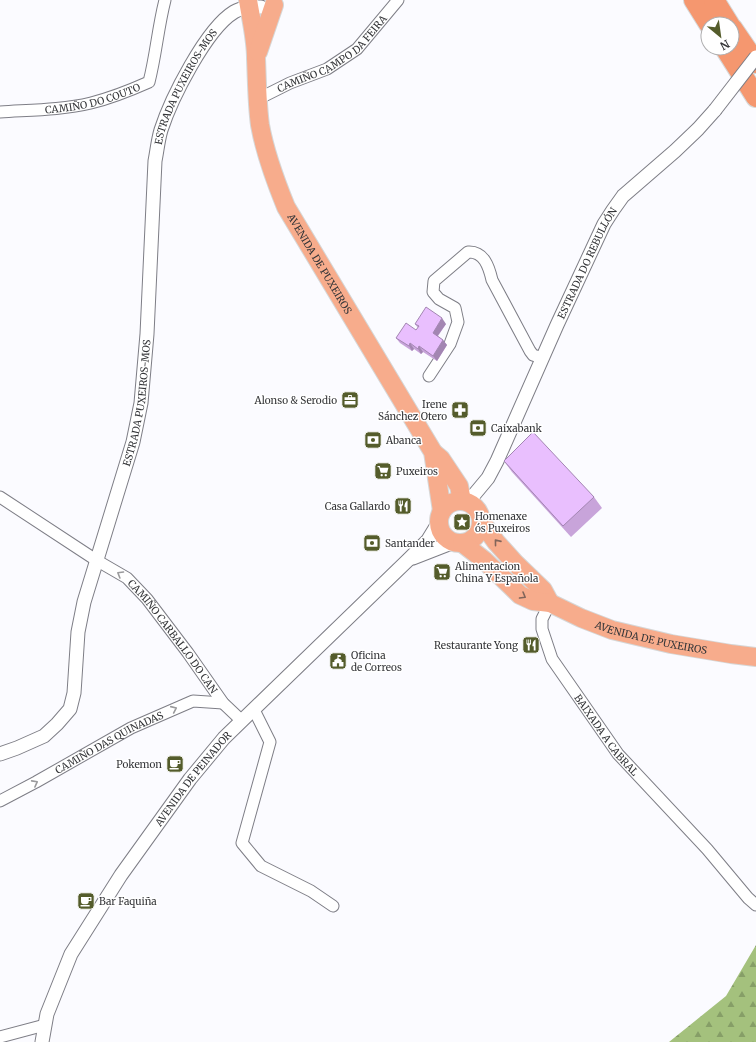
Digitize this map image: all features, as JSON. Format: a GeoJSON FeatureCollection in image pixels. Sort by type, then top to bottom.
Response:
{"type":"FeatureCollection","features":[{"type":"Feature","properties":{"kind":"highway"},"geometry":{"type":"LineString","coordinates":[[694,0],[704,16]]}},
{"type":"Feature","properties":{"kind":"highway"},"geometry":{"type":"LineString","coordinates":[[714,0],[724,16]]}},
{"type":"Feature","properties":{"kind":"highway","name":"AVENIDA DE PUXEIROS"},"geometry":{"type":"LineString","coordinates":[[260,3],[253,28],[260,125],[267,155],[286,207],[433,452],[441,459],[459,486],[465,502]]}},
{"type":"Feature","properties":{"kind":"highway"},"geometry":{"type":"LineString","coordinates":[[256,56],[260,3]]}},
{"type":"Feature","properties":{"kind":"highway"},"geometry":{"type":"LineString","coordinates":[[740,40],[756,63]]}},
{"type":"Feature","properties":{"kind":"highway"},"geometry":{"type":"LineString","coordinates":[[730,56],[756,97]]}},
{"type":"Feature","properties":{"kind":"highway","name":"AVENIDA DE PUXEIROS"},"geometry":{"type":"LineString","coordinates":[[433,452],[440,516]]}},
{"type":"Feature","properties":{"kind":"highway"},"geometry":{"type":"LineString","coordinates":[[481,521],[478,533],[474,538],[458,542],[445,537],[442,533],[440,516],[452,502],[465,502],[477,510],[481,521],[496,542],[543,590],[550,603]]}},
{"type":"Feature","properties":{"kind":"highway","name":"AVENIDA DE PUXEIROS"},"geometry":{"type":"LineString","coordinates":[[458,542],[484,560],[520,595],[533,601],[550,603],[576,616],[612,630],[671,644],[756,657]]}},
{"type":"Feature","properties":{"kind":"street","name":"CAMIÑO DO COUTO"},"geometry":{"type":"LineString","coordinates":[[0,112],[43,110],[91,103],[149,82],[165,0]]}},
{"type":"Feature","properties":{"kind":"street","name":"ESTRADA PUXEIROS-MOS"},"geometry":{"type":"LineString","coordinates":[[0,754],[44,736],[70,709],[74,693],[78,632],[84,602],[133,442],[141,403],[147,334],[155,161],[160,132],[182,81],[202,49],[224,20],[233,0]]}},
{"type":"Feature","properties":{"kind":"street","name":"CAMIÑO CAMPO DA FEIRA"},"geometry":{"type":"LineString","coordinates":[[258,99],[290,83],[327,69],[351,53],[398,0]]}},
{"type":"Feature","properties":{"kind":"street"},"geometry":{"type":"LineString","coordinates":[[224,20],[235,11],[260,3]]}},
{"type":"Feature","properties":{"kind":"street"},"geometry":{"type":"LineString","coordinates":[[224,20],[238,18],[253,28]]}},
{"type":"Feature","properties":{"kind":"street","name":"ESTRADA DO REBULLÓN"},"geometry":{"type":"LineString","coordinates":[[465,502],[488,478],[593,247],[613,210],[623,196],[698,129],[715,110],[756,57]]}},
{"type":"Feature","properties":{"kind":"street"},"geometry":{"type":"LineString","coordinates":[[429,376],[450,344],[458,322],[455,308],[439,299],[433,292],[434,281],[468,252],[473,252],[484,259],[490,269],[492,280],[530,351],[533,355],[542,358]]}},
{"type":"Feature","properties":{"kind":"street","name":"CAMIÑO CARBALLO DO CAN"},"geometry":{"type":"LineString","coordinates":[[0,497],[96,560],[127,578],[147,599],[188,653],[223,703],[242,721]]}},
{"type":"Feature","properties":{"kind":"street","name":"AVENIDA DE PEINADOR"},"geometry":{"type":"LineString","coordinates":[[42,1042],[47,1014],[71,954],[121,875],[190,779],[224,738],[352,616],[428,540],[440,516]]}},
{"type":"Feature","properties":{"kind":"street","name":"AVENIDA DE PEINADOR"},"geometry":{"type":"LineString","coordinates":[[408,560],[458,542]]}},
{"type":"Feature","properties":{"kind":"street","name":"BAIXADA A CABRAL"},"geometry":{"type":"LineString","coordinates":[[550,603],[542,619],[542,629],[552,658],[618,754],[707,849],[748,898],[756,905]]}},
{"type":"Feature","properties":{"kind":"street","name":"CAMIÑO DAS QUINADAS"},"geometry":{"type":"LineString","coordinates":[[0,801],[131,728],[193,701],[223,703]]}},
{"type":"Feature","properties":{"kind":"street"},"geometry":{"type":"LineString","coordinates":[[254,710],[270,742],[242,843],[261,866],[311,891],[333,906]]}},
{"type":"Feature","properties":{"kind":"street"},"geometry":{"type":"LineString","coordinates":[[0,1037],[45,1025]]}},
{"type":"Feature","properties":{"kind":"green space"},"geometry":{"type":"Polygon","coordinates":[[[756,945],[756,1042],[669,1042],[726,996],[756,945]]]}},
{"type":"Feature","properties":{"kind":"building"},"geometry":{"type":"Polygon","coordinates":[[[426,307],[442,318],[433,333],[443,340],[433,356],[419,346],[418,349],[410,343],[409,346],[396,338],[406,323],[416,330],[419,326],[415,324],[426,307]]]}},
{"type":"Feature","properties":{"kind":"building"},"geometry":{"type":"Polygon","coordinates":[[[533,432],[594,497],[563,526],[504,461],[533,432]]]}},
{"type":"Feature","properties":{"kind":"place","name":"Alonso & Serodio"},"geometry":{"type":"Point","coordinates":[350,400]}},
{"type":"Feature","properties":{"kind":"place","name":"Irene Sánchez Otero"},"geometry":{"type":"Point","coordinates":[460,410]}},
{"type":"Feature","properties":{"kind":"place","name":"Caixabank"},"geometry":{"type":"Point","coordinates":[478,428]}},
{"type":"Feature","properties":{"kind":"place","name":"Abanca"},"geometry":{"type":"Point","coordinates":[373,440]}},
{"type":"Feature","properties":{"kind":"place","name":"Puxeiros"},"geometry":{"type":"Point","coordinates":[383,471]}},
{"type":"Feature","properties":{"kind":"place","name":"Casa Gallardo"},"geometry":{"type":"Point","coordinates":[403,506]}},
{"type":"Feature","properties":{"kind":"place","name":"Homenaxe ós Puxeiros"},"geometry":{"type":"Point","coordinates":[462,522]}},
{"type":"Feature","properties":{"kind":"place","name":"Santander"},"geometry":{"type":"Point","coordinates":[372,543]}},
{"type":"Feature","properties":{"kind":"place","name":"Alimentacion China Y Española"},"geometry":{"type":"Point","coordinates":[442,572]}},
{"type":"Feature","properties":{"kind":"place","name":"Restaurante Yong"},"geometry":{"type":"Point","coordinates":[531,645]}},
{"type":"Feature","properties":{"kind":"place","name":"Oficina de Correos"},"geometry":{"type":"Point","coordinates":[338,661]}},
{"type":"Feature","properties":{"kind":"place","name":"Pokemon"},"geometry":{"type":"Point","coordinates":[175,764]}},
{"type":"Feature","properties":{"kind":"place","name":"Bar Faquiña"},"geometry":{"type":"Point","coordinates":[86,901]}}]}
